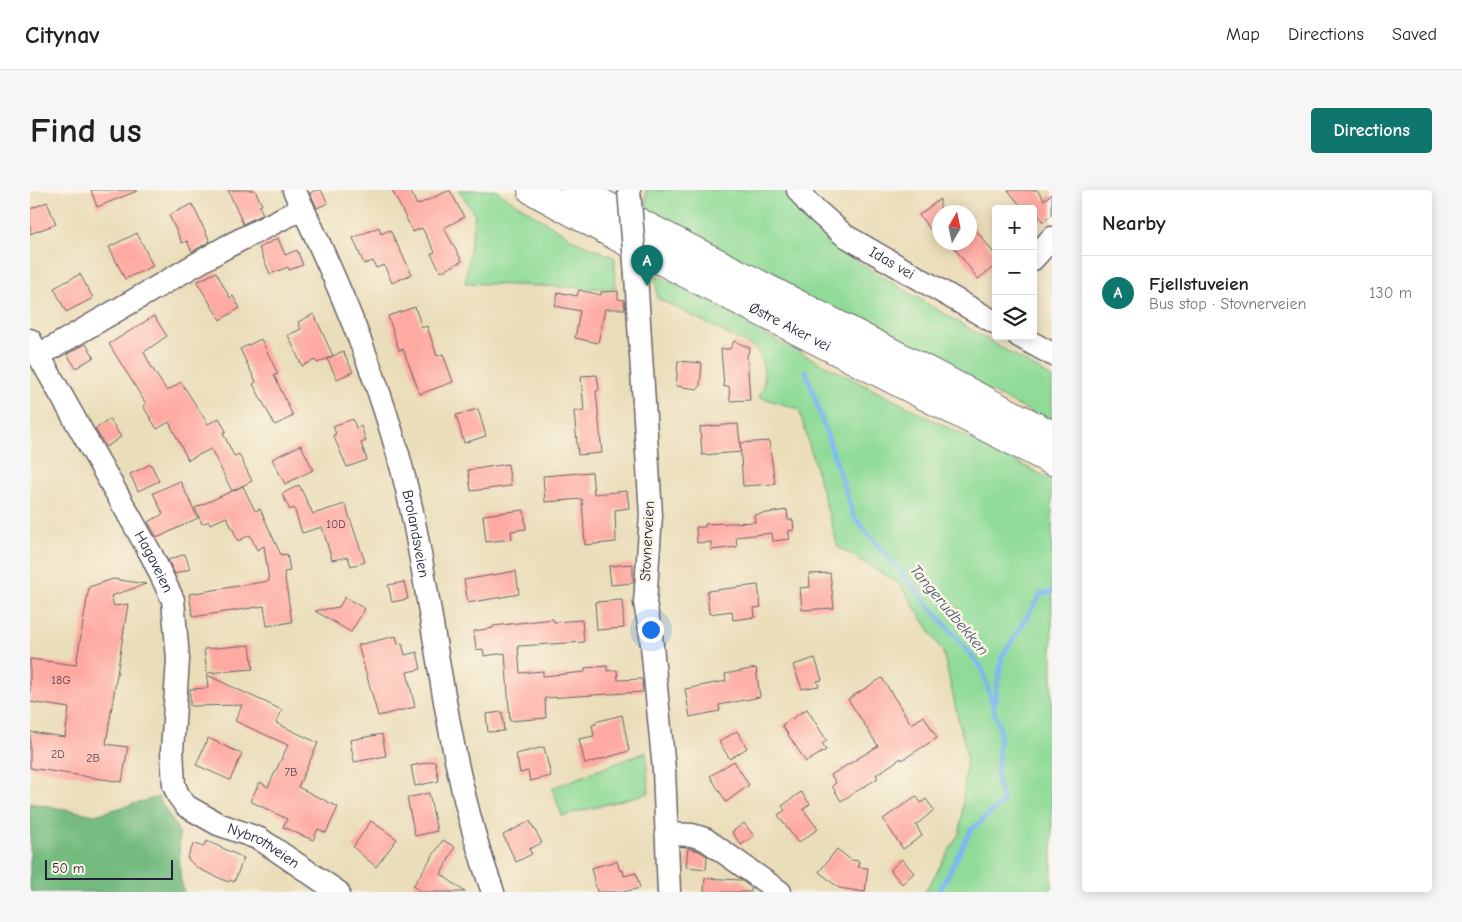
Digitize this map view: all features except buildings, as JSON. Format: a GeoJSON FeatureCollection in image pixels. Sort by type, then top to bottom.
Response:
{"type":"FeatureCollection","features":[{"type":"Feature","properties":{"kind":"highway","name":"Østre Aker vei"},"geometry":{"type":"LineString","coordinates":[[532,190],[660,260],[1052,460]]}},
{"type":"Feature","properties":{"kind":"highway","name":"Østre Aker vei"},"geometry":{"type":"LineString","coordinates":[[576,190],[1052,435]]}},
{"type":"Feature","properties":{"kind":"street","name":"Stovnerveien"},"geometry":{"type":"LineString","coordinates":[[629,190],[651,516],[645,603],[650,635],[668,834],[669,892]]}},
{"type":"Feature","properties":{"kind":"street","name":"Idas vei"},"geometry":{"type":"LineString","coordinates":[[798,190],[808,203],[844,235],[992,321]]}},
{"type":"Feature","properties":{"kind":"street"},"geometry":{"type":"LineString","coordinates":[[34,348],[226,247],[299,199]]}},
{"type":"Feature","properties":{"kind":"street","name":"Brolandsveien"},"geometry":{"type":"LineString","coordinates":[[299,199],[368,364],[400,462],[426,581],[443,693],[454,750],[477,849],[493,892]]}},
{"type":"Feature","properties":{"kind":"street"},"geometry":{"type":"LineString","coordinates":[[1037,255],[1052,238]]}},
{"type":"Feature","properties":{"kind":"street"},"geometry":{"type":"LineString","coordinates":[[1026,340],[1052,354]]}},
{"type":"Feature","properties":{"kind":"street","name":"Hagaveien"},"geometry":{"type":"LineString","coordinates":[[34,348],[152,556],[173,600],[178,659],[172,751],[174,785],[186,806]]}},
{"type":"Feature","properties":{"kind":"street","name":"Nybrottveien"},"geometry":{"type":"LineString","coordinates":[[186,806],[218,824],[260,839],[338,892]]}},
{"type":"Feature","properties":{"kind":"street"},"geometry":{"type":"LineString","coordinates":[[668,834],[692,835],[705,839],[780,892]]}},
{"type":"Feature","properties":{"kind":"green space"},"geometry":{"type":"Polygon","coordinates":[[[459,190],[495,190],[574,240],[615,258],[615,289],[465,283],[475,215],[459,190]]]}},
{"type":"Feature","properties":{"kind":"green space"},"geometry":{"type":"Polygon","coordinates":[[[646,190],[780,190],[846,255],[1052,378],[1052,423],[647,215],[646,190]]]}},
{"type":"Feature","properties":{"kind":"green space"},"geometry":{"type":"Polygon","coordinates":[[[660,277],[751,323],[767,336],[1052,480],[1052,892],[925,892],[960,832],[967,757],[943,652],[900,584],[838,547],[799,409],[759,397],[762,392],[764,372],[761,359],[755,348],[657,298],[656,278],[660,277]]]}},
{"type":"Feature","properties":{"kind":"green space"},"geometry":{"type":"Polygon","coordinates":[[[646,752],[649,793],[562,816],[552,788],[646,752]]]}},
{"type":"Feature","properties":{"kind":"green space"},"geometry":{"type":"Polygon","coordinates":[[[158,797],[179,832],[180,877],[184,892],[30,892],[30,803],[95,815],[158,797]]]}},
{"type":"Feature","properties":{"kind":"waterway","name":"Tangerudbekken"},"geometry":{"type":"LineString","coordinates":[[806,371],[854,517],[982,668],[1000,730],[997,778],[1003,802],[971,830],[939,892]]}},
{"type":"Feature","properties":{"kind":"waterway"},"geometry":{"type":"LineString","coordinates":[[994,705],[1002,657],[1041,594],[1052,592]]}},
{"type":"Feature","properties":{"kind":"place","name":"Fjellstuveien"},"geometry":{"type":"Point","coordinates":[647,286]}}]}
